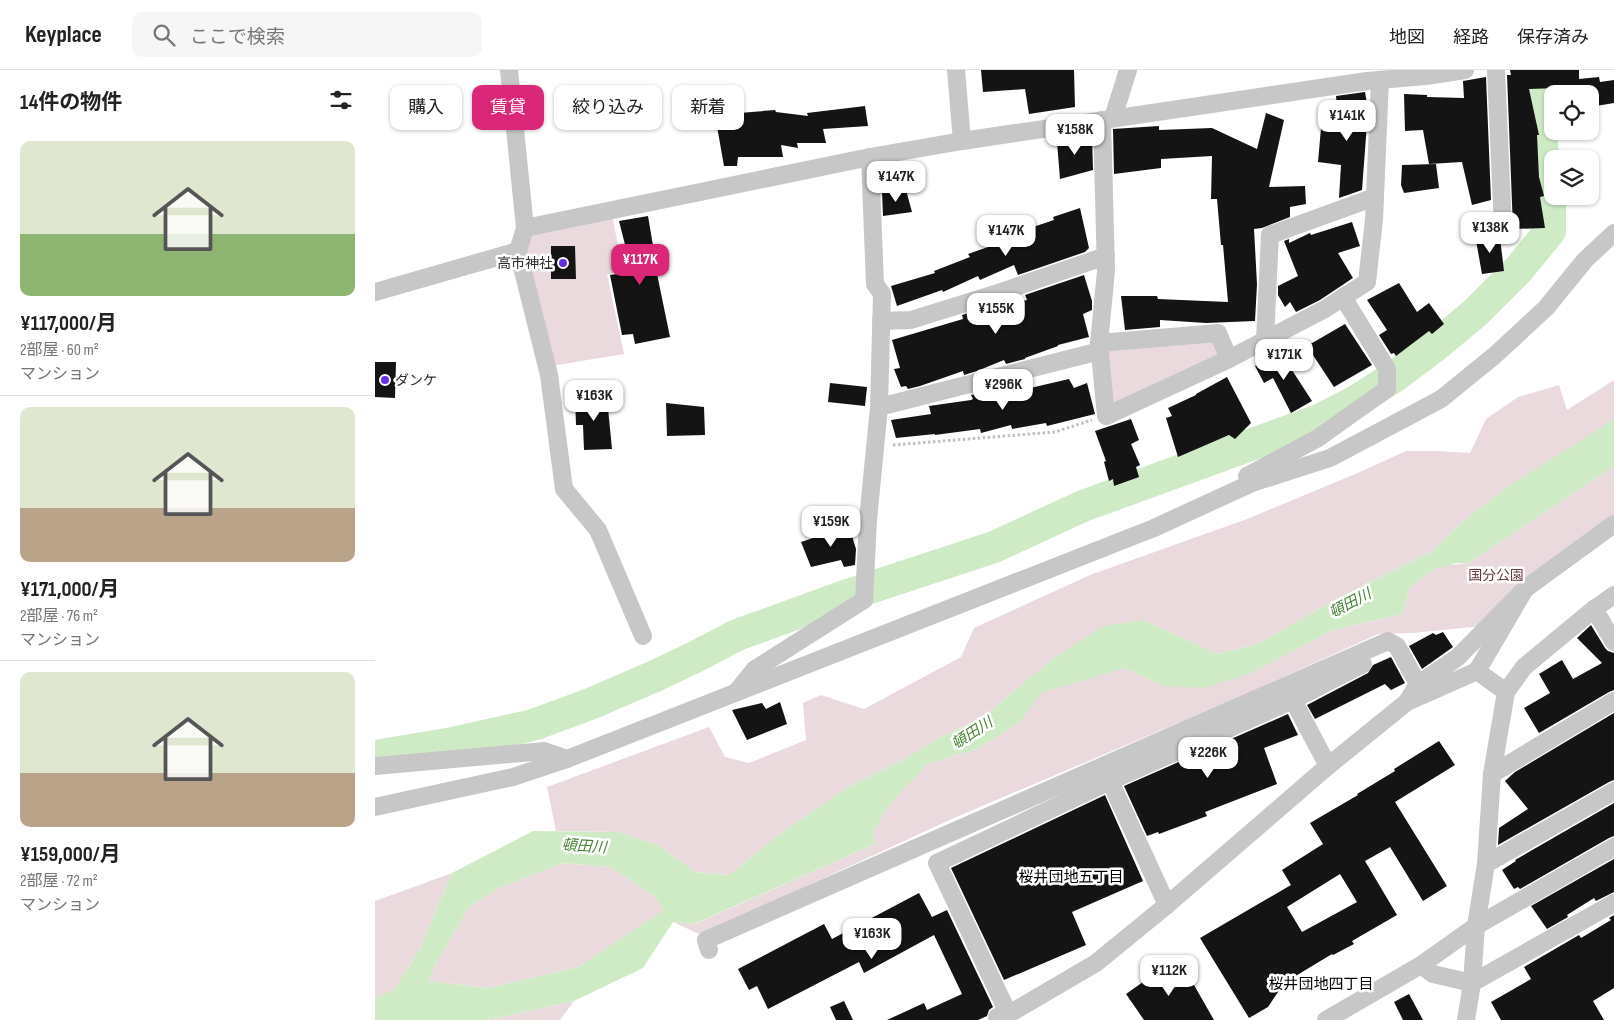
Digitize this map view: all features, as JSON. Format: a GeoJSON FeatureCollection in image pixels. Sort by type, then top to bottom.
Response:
{"type":"FeatureCollection","features":[{"type":"Feature","properties":{"kind":"street"},"geometry":{"type":"LineString","coordinates":[[509,70],[525,228],[518,251],[549,375],[564,489],[599,530],[643,636]]}},
{"type":"Feature","properties":{"kind":"street"},"geometry":{"type":"LineString","coordinates":[[956,70],[962,141]]}},
{"type":"Feature","properties":{"kind":"street"},"geometry":{"type":"LineString","coordinates":[[1128,70],[1107,119],[1106,271],[1099,347],[1107,416],[1229,359],[1325,309],[1367,282],[1375,197],[1371,77]]}},
{"type":"Feature","properties":{"kind":"street"},"geometry":{"type":"LineString","coordinates":[[525,228],[870,157],[962,141],[1371,77],[1426,76],[1465,70]]}},
{"type":"Feature","properties":{"kind":"street"},"geometry":{"type":"LineString","coordinates":[[1497,70],[1503,228]]}},
{"type":"Feature","properties":{"kind":"street"},"geometry":{"type":"LineString","coordinates":[[736,693],[755,669],[864,600],[868,520],[879,407],[882,294],[875,284],[870,157]]}},
{"type":"Feature","properties":{"kind":"street"},"geometry":{"type":"LineString","coordinates":[[1265,340],[1271,235],[1375,197]]}},
{"type":"Feature","properties":{"kind":"street"},"geometry":{"type":"LineString","coordinates":[[375,807],[513,777],[567,759],[1144,531],[1252,483],[1330,458],[1441,400],[1494,356],[1546,308],[1585,260],[1614,233]]}},
{"type":"Feature","properties":{"kind":"street"},"geometry":{"type":"LineString","coordinates":[[375,292],[518,251]]}},
{"type":"Feature","properties":{"kind":"street"},"geometry":{"type":"LineString","coordinates":[[881,320],[911,320],[1106,256]]}},
{"type":"Feature","properties":{"kind":"street"},"geometry":{"type":"LineString","coordinates":[[1222,496],[1238,481],[1318,438],[1387,388],[1387,369],[1343,297]]}},
{"type":"Feature","properties":{"kind":"street"},"geometry":{"type":"LineString","coordinates":[[879,407],[1099,347],[1218,334],[1229,359]]}},
{"type":"Feature","properties":{"kind":"street"},"geometry":{"type":"LineString","coordinates":[[1407,702],[1418,684],[1457,658],[1525,589],[1614,524]]}},
{"type":"Feature","properties":{"kind":"street"},"geometry":{"type":"LineString","coordinates":[[990,1020],[1005,1017],[1096,963],[1167,905],[1328,766],[1407,702],[1477,671],[1525,589]]}},
{"type":"Feature","properties":{"kind":"street"},"geometry":{"type":"LineString","coordinates":[[1466,1020],[1472,982],[1475,926],[1486,864],[1492,774],[1506,692],[1524,667],[1614,594]]}},
{"type":"Feature","properties":{"kind":"street"},"geometry":{"type":"LineString","coordinates":[[1594,609],[1614,642]]}},
{"type":"Feature","properties":{"kind":"street"},"geometry":{"type":"LineString","coordinates":[[709,950],[706,940],[1388,641],[1397,646],[1418,684]]}},
{"type":"Feature","properties":{"kind":"street"},"geometry":{"type":"LineString","coordinates":[[1005,1017],[937,863],[1110,781],[1293,700],[1397,646]]}},
{"type":"Feature","properties":{"kind":"street"},"geometry":{"type":"LineString","coordinates":[[1477,671],[1506,692]]}},
{"type":"Feature","properties":{"kind":"street"},"geometry":{"type":"LineString","coordinates":[[1293,700],[1328,766]]}},
{"type":"Feature","properties":{"kind":"street"},"geometry":{"type":"LineString","coordinates":[[1492,774],[1614,700]]}},
{"type":"Feature","properties":{"kind":"street"},"geometry":{"type":"LineString","coordinates":[[375,766],[544,751],[567,759]]}},
{"type":"Feature","properties":{"kind":"street"},"geometry":{"type":"LineString","coordinates":[[1110,781],[1167,905]]}},
{"type":"Feature","properties":{"kind":"street"},"geometry":{"type":"LineString","coordinates":[[1486,864],[1614,791]]}},
{"type":"Feature","properties":{"kind":"street"},"geometry":{"type":"LineString","coordinates":[[1326,1020],[1421,965],[1475,926],[1614,847]]}},
{"type":"Feature","properties":{"kind":"street"},"geometry":{"type":"LineString","coordinates":[[1421,965],[1433,974],[1472,982],[1614,902]]}},
{"type":"Feature","properties":{"kind":"path"},"geometry":{"type":"LineString","coordinates":[[875,446],[1055,432],[1107,416]]}},
{"type":"Feature","properties":{"kind":"green space"},"geometry":{"type":"Polygon","coordinates":[[[612,214],[623,272],[607,274],[624,354],[551,366],[526,249],[531,230],[612,214]]]}},
{"type":"Feature","properties":{"kind":"green space"},"geometry":{"type":"Polygon","coordinates":[[[1213,341],[1221,358],[1112,408],[1104,348],[1213,341]]]}},
{"type":"Feature","properties":{"kind":"green space"},"geometry":{"type":"Polygon","coordinates":[[[1614,380],[1614,422],[1581,440],[1509,486],[1461,523],[1431,552],[1340,597],[1257,644],[1217,654],[1144,620],[1055,657],[983,717],[943,736],[903,760],[848,787],[785,830],[729,875],[695,872],[658,845],[618,832],[556,831],[547,787],[709,727],[725,757],[749,763],[806,740],[803,703],[821,695],[864,709],[961,657],[974,628],[1090,575],[1247,519],[1406,451],[1470,453],[1486,419],[1518,397],[1559,385],[1567,410],[1614,380]]]}},
{"type":"Feature","properties":{"kind":"green space","name":"国分公園"},"geometry":{"type":"Polygon","coordinates":[[[1614,466],[1614,520],[1483,626],[1413,633],[1378,634],[1237,698],[954,818],[701,935],[673,922],[695,924],[875,844],[873,832],[889,805],[927,764],[977,749],[1019,723],[1041,690],[1125,668],[1163,686],[1249,674],[1333,630],[1402,614],[1410,587],[1439,565],[1467,564],[1614,466]]]}},
{"type":"Feature","properties":{"kind":"green space"},"geometry":{"type":"Polygon","coordinates":[[[563,863],[610,867],[654,896],[664,910],[578,967],[488,988],[428,981],[468,908],[499,888],[563,863]]]}},
{"type":"Feature","properties":{"kind":"green space"},"geometry":{"type":"Polygon","coordinates":[[[452,873],[419,950],[394,990],[375,998],[375,901],[452,873]]]}},
{"type":"Feature","properties":{"kind":"green space"},"geometry":{"type":"Polygon","coordinates":[[[574,1001],[560,1020],[487,1020],[574,1001]]]}},
{"type":"Feature","properties":{"kind":"water","name":"頓田川"},"geometry":{"type":"Polygon","coordinates":[[[1614,419],[1614,466],[1467,564],[1456,563],[1440,568],[1438,566],[1410,587],[1402,614],[1333,630],[1249,674],[1203,688],[1163,686],[1125,668],[1041,693],[1019,723],[977,749],[927,764],[889,805],[873,832],[875,844],[694,924],[673,922],[643,968],[574,1001],[487,1020],[375,1020],[375,998],[394,990],[419,950],[452,873],[533,831],[618,832],[658,845],[695,872],[729,875],[785,830],[848,787],[903,760],[943,736],[983,717],[1055,657],[1103,626],[1144,620],[1217,654],[1257,644],[1340,597],[1431,552],[1461,523],[1509,486],[1614,419]],[[563,863],[499,888],[468,908],[428,981],[488,988],[578,967],[664,910],[654,896],[610,867],[563,863]]]}},
{"type":"Feature","properties":{"kind":"building"},"geometry":{"type":"Polygon","coordinates":[[[981,70],[1074,70],[1075,107],[1029,114],[1025,89],[983,92],[981,70]]]}},
{"type":"Feature","properties":{"kind":"building"},"geometry":{"type":"Polygon","coordinates":[[[1510,70],[1579,70],[1579,79],[1599,77],[1600,82],[1614,80],[1614,103],[1599,106],[1599,85],[1544,85],[1544,88],[1529,89],[1539,135],[1537,135],[1539,177],[1544,196],[1540,197],[1545,228],[1513,229],[1507,75],[1511,75],[1510,70]]]}},
{"type":"Feature","properties":{"kind":"building"},"geometry":{"type":"Polygon","coordinates":[[[1486,77],[1491,200],[1472,205],[1462,162],[1429,164],[1423,130],[1405,131],[1404,94],[1464,98],[1463,81],[1486,77]]]}},
{"type":"Feature","properties":{"kind":"building"},"geometry":{"type":"Polygon","coordinates":[[[1365,92],[1368,110],[1362,190],[1339,198],[1341,165],[1318,162],[1321,128],[1339,129],[1336,96],[1365,92]]]}},
{"type":"Feature","properties":{"kind":"building"},"geometry":{"type":"Polygon","coordinates":[[[865,106],[868,126],[823,129],[826,143],[797,143],[798,148],[781,145],[783,157],[738,157],[737,166],[724,166],[718,130],[744,130],[744,113],[775,110],[776,112],[808,116],[807,113],[865,106]]]}},
{"type":"Feature","properties":{"kind":"building"},"geometry":{"type":"Polygon","coordinates":[[[1266,113],[1284,120],[1269,187],[1305,186],[1306,204],[1290,207],[1290,217],[1262,228],[1254,229],[1257,284],[1255,321],[1206,323],[1160,320],[1160,327],[1125,330],[1121,296],[1157,296],[1158,299],[1228,302],[1217,199],[1211,199],[1212,156],[1161,159],[1161,168],[1114,174],[1113,129],[1159,126],[1159,130],[1212,128],[1257,149],[1266,113]]]}},
{"type":"Feature","properties":{"kind":"building"},"geometry":{"type":"Polygon","coordinates":[[[1092,134],[1093,170],[1060,179],[1057,142],[1092,134]]]}},
{"type":"Feature","properties":{"kind":"building"},"geometry":{"type":"Polygon","coordinates":[[[1436,164],[1439,188],[1404,193],[1401,185],[1402,165],[1436,164]]]}},
{"type":"Feature","properties":{"kind":"building"},"geometry":{"type":"Polygon","coordinates":[[[906,190],[912,212],[883,216],[882,192],[906,190]]]}},
{"type":"Feature","properties":{"kind":"building"},"geometry":{"type":"Polygon","coordinates":[[[1080,208],[1089,248],[1085,252],[1018,275],[1014,265],[980,280],[978,276],[943,292],[942,290],[897,306],[891,286],[935,273],[934,271],[970,257],[968,254],[1025,233],[1024,230],[1054,220],[1053,217],[1080,208]]]}},
{"type":"Feature","properties":{"kind":"building"},"geometry":{"type":"Polygon","coordinates":[[[648,216],[656,269],[670,337],[635,344],[633,334],[622,335],[610,275],[632,272],[619,221],[648,216]]]}},
{"type":"Feature","properties":{"kind":"building"},"geometry":{"type":"Polygon","coordinates":[[[1352,222],[1360,246],[1338,253],[1353,278],[1320,300],[1296,312],[1290,302],[1285,307],[1278,295],[1278,286],[1298,276],[1284,241],[1289,239],[1289,243],[1310,233],[1311,235],[1352,222]]]}},
{"type":"Feature","properties":{"kind":"building"},"geometry":{"type":"Polygon","coordinates":[[[1475,235],[1500,238],[1504,271],[1482,274],[1475,235]]]}},
{"type":"Feature","properties":{"kind":"building","name":"高市神社"},"geometry":{"type":"Polygon","coordinates":[[[551,246],[575,246],[576,279],[551,279],[551,246]]]}},
{"type":"Feature","properties":{"kind":"building"},"geometry":{"type":"Polygon","coordinates":[[[1084,275],[1092,301],[1092,310],[1083,314],[1089,337],[1058,345],[1025,359],[1006,364],[1004,360],[964,375],[963,371],[920,386],[908,389],[906,386],[901,387],[894,369],[900,368],[892,340],[963,319],[962,315],[981,309],[981,311],[1027,300],[1025,295],[1084,275]]]}},
{"type":"Feature","properties":{"kind":"building"},"geometry":{"type":"Polygon","coordinates":[[[1399,283],[1417,312],[1429,303],[1444,324],[1432,334],[1429,331],[1396,356],[1394,353],[1391,354],[1379,335],[1387,330],[1367,300],[1399,283]]]}},
{"type":"Feature","properties":{"kind":"building"},"geometry":{"type":"Polygon","coordinates":[[[1345,324],[1372,365],[1334,387],[1307,346],[1345,324]]]}},
{"type":"Feature","properties":{"kind":"building"},"geometry":{"type":"Polygon","coordinates":[[[1279,350],[1312,401],[1291,413],[1273,378],[1264,383],[1255,366],[1279,350]]]}},
{"type":"Feature","properties":{"kind":"building","name":"ダンケ"},"geometry":{"type":"Polygon","coordinates":[[[375,362],[396,362],[395,398],[375,397],[375,362]]]}},
{"type":"Feature","properties":{"kind":"building"},"geometry":{"type":"Polygon","coordinates":[[[1227,377],[1251,423],[1235,439],[1229,435],[1178,457],[1166,418],[1172,416],[1168,408],[1196,395],[1227,377]]]}},
{"type":"Feature","properties":{"kind":"building"},"geometry":{"type":"Polygon","coordinates":[[[1069,379],[1074,388],[1087,383],[1095,414],[1047,426],[1046,423],[1012,429],[1011,425],[981,433],[980,429],[896,438],[891,420],[931,414],[929,406],[971,400],[973,399],[971,395],[982,392],[983,396],[1014,389],[1012,384],[1024,381],[1026,389],[1069,379]]]}},
{"type":"Feature","properties":{"kind":"building"},"geometry":{"type":"Polygon","coordinates":[[[830,383],[867,387],[865,406],[828,402],[830,383]]]}},
{"type":"Feature","properties":{"kind":"building"},"geometry":{"type":"Polygon","coordinates":[[[575,396],[607,398],[612,449],[584,450],[583,425],[576,425],[575,396]]]}},
{"type":"Feature","properties":{"kind":"building"},"geometry":{"type":"Polygon","coordinates":[[[666,403],[704,407],[705,435],[667,436],[666,403]]]}},
{"type":"Feature","properties":{"kind":"building"},"geometry":{"type":"Polygon","coordinates":[[[1131,419],[1139,440],[1131,444],[1140,465],[1136,467],[1139,477],[1114,486],[1113,479],[1109,481],[1104,462],[1106,461],[1095,431],[1131,419]]]}},
{"type":"Feature","properties":{"kind":"building"},"geometry":{"type":"Polygon","coordinates":[[[849,526],[856,549],[855,565],[844,567],[841,560],[811,567],[801,542],[849,526]]]}},
{"type":"Feature","properties":{"kind":"building"},"geometry":{"type":"Polygon","coordinates":[[[1591,625],[1605,648],[1614,653],[1614,690],[1539,733],[1524,708],[1550,693],[1539,674],[1562,660],[1573,679],[1602,663],[1577,638],[1591,625]]]}},
{"type":"Feature","properties":{"kind":"building"},"geometry":{"type":"Polygon","coordinates":[[[1443,632],[1453,647],[1422,669],[1409,646],[1433,633],[1436,635],[1443,632]]]}},
{"type":"Feature","properties":{"kind":"building"},"geometry":{"type":"Polygon","coordinates":[[[1391,657],[1405,683],[1391,690],[1385,684],[1315,719],[1307,705],[1368,673],[1373,665],[1391,657]]]}},
{"type":"Feature","properties":{"kind":"building"},"geometry":{"type":"Polygon","coordinates":[[[780,702],[787,724],[747,740],[732,710],[762,703],[766,709],[780,702]]]}},
{"type":"Feature","properties":{"kind":"building"},"geometry":{"type":"Polygon","coordinates":[[[1614,713],[1614,780],[1498,845],[1499,828],[1528,809],[1505,781],[1515,772],[1614,713]]]}},
{"type":"Feature","properties":{"kind":"building"},"geometry":{"type":"Polygon","coordinates":[[[1288,714],[1298,735],[1264,748],[1277,784],[1205,812],[1207,816],[1159,834],[1158,832],[1147,836],[1124,786],[1288,714]]]}},
{"type":"Feature","properties":{"kind":"building"},"geometry":{"type":"Polygon","coordinates":[[[1439,741],[1455,765],[1395,802],[1447,886],[1423,901],[1390,847],[1365,861],[1397,915],[1352,941],[1354,944],[1332,954],[1284,983],[1268,1007],[1249,1018],[1200,938],[1291,885],[1282,870],[1323,844],[1310,823],[1358,795],[1395,771],[1394,769],[1439,741]],[[1340,874],[1287,907],[1302,932],[1357,902],[1340,874]]]}},
{"type":"Feature","properties":{"kind":"building"},"geometry":{"type":"Polygon","coordinates":[[[1105,795],[1143,881],[1072,912],[1086,945],[1004,980],[951,868],[1105,795]]]}},
{"type":"Feature","properties":{"kind":"building"},"geometry":{"type":"Polygon","coordinates":[[[1614,803],[1614,836],[1520,889],[1518,887],[1514,889],[1502,870],[1515,860],[1614,803]]]}},
{"type":"Feature","properties":{"kind":"building"},"geometry":{"type":"Polygon","coordinates":[[[1614,859],[1614,892],[1596,901],[1594,898],[1567,915],[1568,917],[1547,929],[1531,906],[1614,859]]]}},
{"type":"Feature","properties":{"kind":"building"},"geometry":{"type":"Polygon","coordinates":[[[919,893],[932,917],[947,910],[993,1007],[989,1010],[987,1016],[978,1020],[887,1020],[924,1003],[927,1010],[962,994],[934,935],[864,973],[859,962],[768,1009],[757,986],[749,990],[738,969],[824,924],[832,939],[919,893]]]}},
{"type":"Feature","properties":{"kind":"building"},"geometry":{"type":"Polygon","coordinates":[[[1614,915],[1614,988],[1593,1001],[1604,1020],[1501,1020],[1491,1002],[1531,979],[1524,967],[1579,935],[1581,938],[1611,920],[1609,918],[1614,915]]]}},
{"type":"Feature","properties":{"kind":"building"},"geometry":{"type":"Polygon","coordinates":[[[1177,963],[1183,972],[1186,971],[1214,1020],[1144,1020],[1126,994],[1150,977],[1177,963]]]}},
{"type":"Feature","properties":{"kind":"building"},"geometry":{"type":"Polygon","coordinates":[[[1409,994],[1423,1020],[1403,1020],[1394,1002],[1409,994]]]}},
{"type":"Feature","properties":{"kind":"building"},"geometry":{"type":"Polygon","coordinates":[[[844,1001],[853,1020],[836,1020],[830,1007],[844,1001]]]}},
{"type":"Feature","properties":{"kind":"waterway"},"geometry":{"type":"LineString","coordinates":[[375,756],[447,744],[533,725],[590,704],[655,676],[737,635],[839,598],[994,547],[1083,506],[1319,420],[1358,400],[1398,374],[1475,313],[1519,269],[1550,231],[1550,206],[1544,171],[1540,119],[1541,96],[1550,70]]}},
{"type":"Feature","properties":{"kind":"place","name":"高市神社"},"geometry":{"type":"Point","coordinates":[563,263]}},
{"type":"Feature","properties":{"kind":"place","name":"ダンケ"},"geometry":{"type":"Point","coordinates":[385,380]}},
{"type":"Feature","properties":{"kind":"district","name":"桜井団地五丁目"},"geometry":{"type":"Point","coordinates":[1071,877]}},
{"type":"Feature","properties":{"kind":"district","name":"桜井団地四丁目"},"geometry":{"type":"Point","coordinates":[1321,984]}}]}
